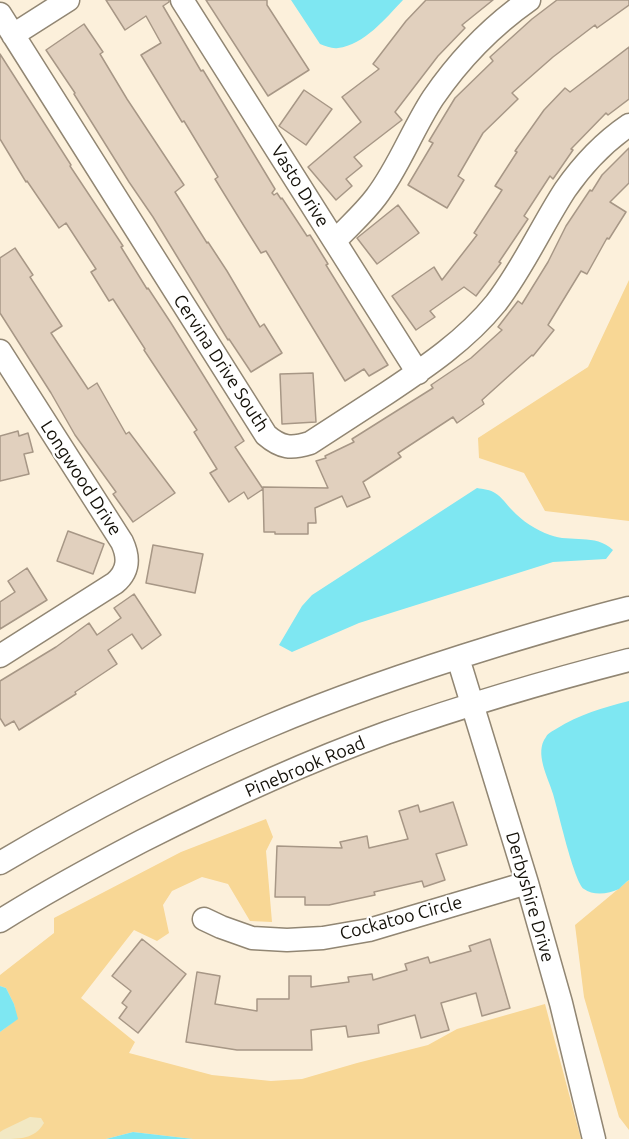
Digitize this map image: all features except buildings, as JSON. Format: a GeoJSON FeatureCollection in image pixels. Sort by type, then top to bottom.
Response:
{"type":"FeatureCollection","features":[{"type":"Feature","properties":{"kind":"street"},"geometry":{"type":"LineString","coordinates":[[13,35],[69,0]]}},
{"type":"Feature","properties":{"kind":"street","name":"Vasto Drive"},"geometry":{"type":"LineString","coordinates":[[182,0],[418,373]]}},
{"type":"Feature","properties":{"kind":"street"},"geometry":{"type":"LineString","coordinates":[[335,241],[376,196],[428,107],[456,68],[478,43],[529,0]]}},
{"type":"Feature","properties":{"kind":"street","name":"Cervina Drive South"},"geometry":{"type":"LineString","coordinates":[[0,14],[266,435],[275,443],[288,447],[310,443],[418,373],[473,329],[495,305],[511,282],[578,172],[608,140],[629,124]]}},
{"type":"Feature","properties":{"kind":"street","name":"Longwood Drive"},"geometry":{"type":"LineString","coordinates":[[0,351],[122,542],[128,561],[122,578],[0,656]]}},
{"type":"Feature","properties":{"kind":"street"},"geometry":{"type":"LineString","coordinates":[[0,864],[87,814],[208,753],[317,707],[458,657],[629,608]]}},
{"type":"Feature","properties":{"kind":"street","name":"Derbyshire Drive"},"geometry":{"type":"LineString","coordinates":[[458,657],[561,1003],[594,1139]]}},
{"type":"Feature","properties":{"kind":"street","name":"Pinebrook Road"},"geometry":{"type":"LineString","coordinates":[[0,921],[95,866],[230,798],[353,746],[535,684],[629,660]]}},
{"type":"Feature","properties":{"kind":"street","name":"Cockatoo Circle"},"geometry":{"type":"LineString","coordinates":[[204,919],[252,938],[287,940],[323,938],[369,930],[527,883]]}},
{"type":"Feature","properties":{"kind":"shaded area"},"geometry":{"type":"Polygon","coordinates":[[[629,280],[629,521],[545,511],[524,473],[479,458],[478,438],[588,367],[629,280]]]}},
{"type":"Feature","properties":{"kind":"shaded area"},"geometry":{"type":"Polygon","coordinates":[[[266,819],[273,837],[266,851],[272,922],[250,921],[228,884],[202,877],[172,891],[163,905],[169,933],[157,941],[134,930],[81,998],[135,1042],[129,1053],[212,1075],[271,1081],[302,1079],[428,1045],[457,1029],[545,1004],[581,1139],[193,1139],[133,1132],[106,1139],[0,1139],[0,1032],[17,1019],[14,1004],[6,988],[0,986],[0,975],[54,933],[54,918],[181,852],[266,819]]]}},
{"type":"Feature","properties":{"kind":"shaded area"},"geometry":{"type":"Polygon","coordinates":[[[629,880],[629,1130],[619,1117],[584,997],[575,925],[629,880]]]}},
{"type":"Feature","properties":{"kind":"sand"},"geometry":{"type":"Polygon","coordinates":[[[30,1117],[41,1118],[44,1123],[36,1132],[20,1138],[0,1139],[0,1132],[30,1117]]]}},
{"type":"Feature","properties":{"kind":"water"},"geometry":{"type":"Polygon","coordinates":[[[291,0],[403,0],[366,36],[348,46],[336,48],[320,44],[291,0]]]}},
{"type":"Feature","properties":{"kind":"water"},"geometry":{"type":"Polygon","coordinates":[[[477,488],[497,494],[520,518],[545,533],[558,537],[599,542],[613,550],[606,559],[553,562],[359,623],[292,652],[279,645],[302,606],[312,595],[477,488]]]}},
{"type":"Feature","properties":{"kind":"water"},"geometry":{"type":"Polygon","coordinates":[[[629,701],[629,880],[615,891],[592,893],[580,884],[571,860],[543,765],[541,750],[549,733],[565,724],[583,715],[629,701]]]}},
{"type":"Feature","properties":{"kind":"water"},"geometry":{"type":"Polygon","coordinates":[[[0,986],[6,988],[18,1019],[0,1032],[0,986]]]}},
{"type":"Feature","properties":{"kind":"water"},"geometry":{"type":"Polygon","coordinates":[[[133,1132],[193,1139],[106,1139],[133,1132]]]}}]}
